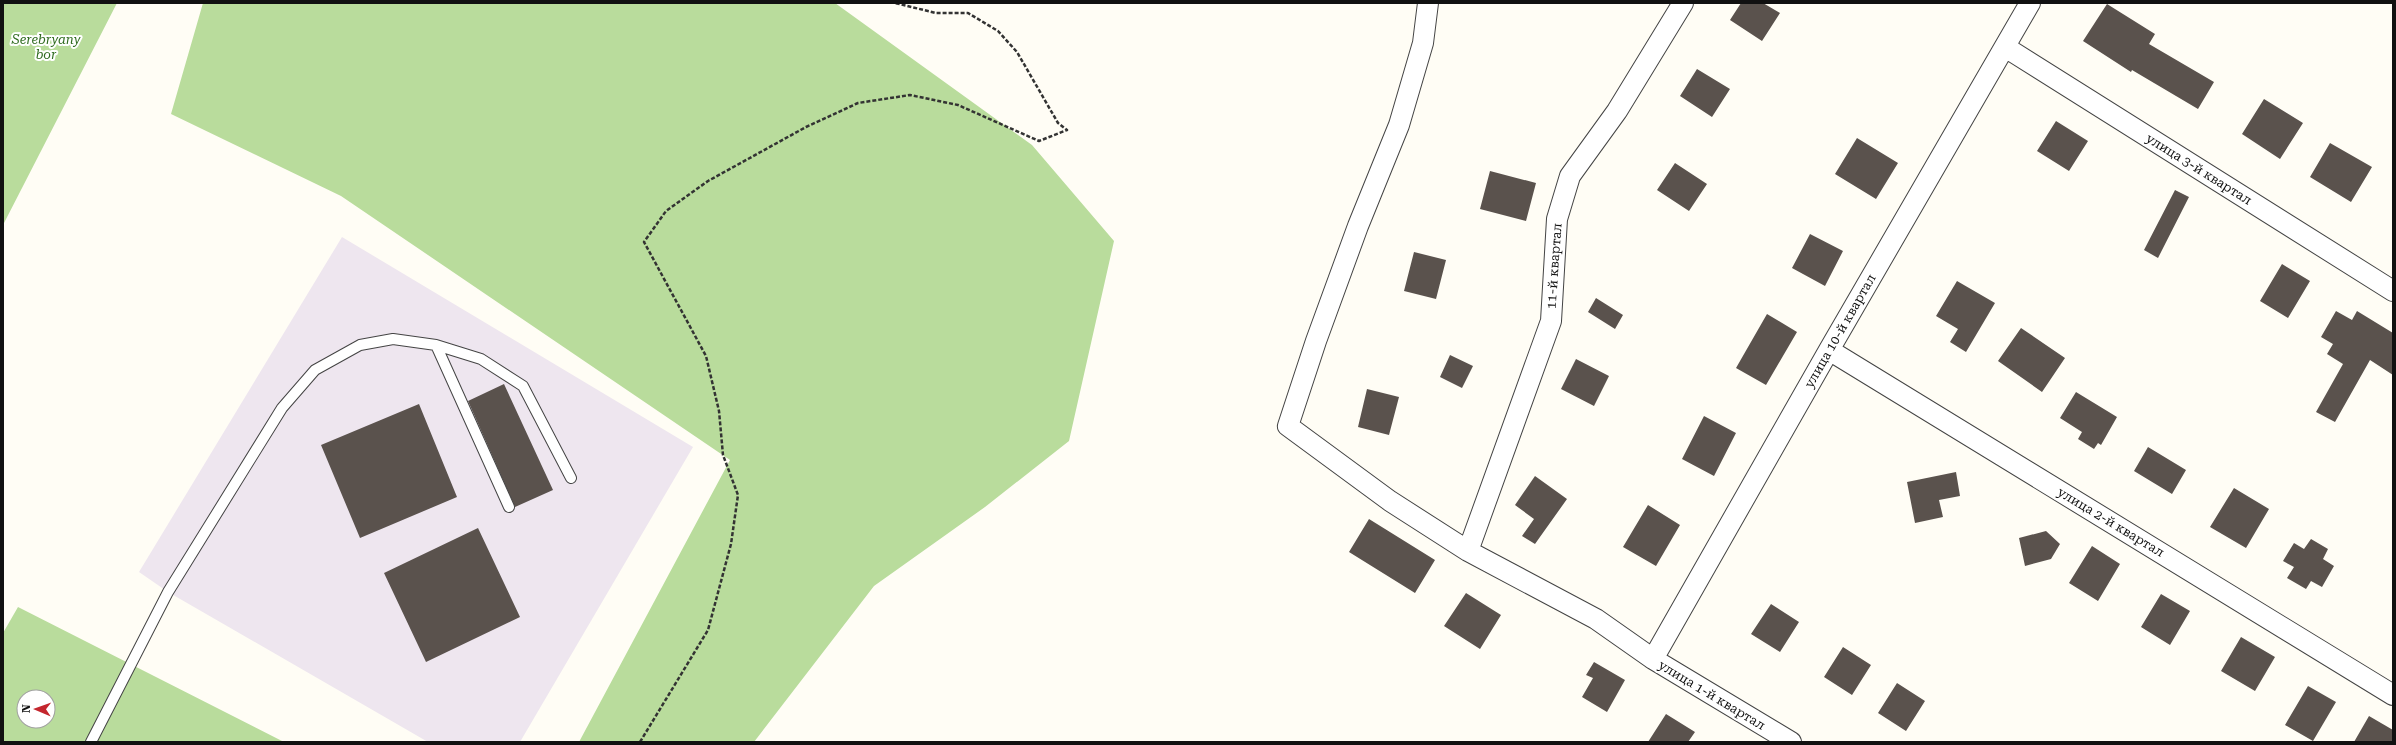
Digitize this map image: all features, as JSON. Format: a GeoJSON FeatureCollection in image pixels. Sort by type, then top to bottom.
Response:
{"type":"FeatureCollection","features":[{"type":"Feature","properties":{"kind":"street","name":"улица 1-й квартал"},"geometry":{"type":"LineString","coordinates":[[1428,3],[1423,43],[1399,125],[1345,262],[1288,426],[1390,501],[1468,550],[1596,619],[1653,660],[1791,742]]}},
{"type":"Feature","properties":{"kind":"street","name":"11-й квартал"},"geometry":{"type":"LineString","coordinates":[[1468,550],[1551,321],[1557,218],[1570,176],[1617,111],[1683,3]]}},
{"type":"Feature","properties":{"kind":"street","name":"улица 10-й квартал"},"geometry":{"type":"LineString","coordinates":[[1653,660],[1829,350],[2030,3]]}},
{"type":"Feature","properties":{"kind":"street","name":"улица 3-й квартал"},"geometry":{"type":"LineString","coordinates":[[2005,47],[2393,291]]}},
{"type":"Feature","properties":{"kind":"street","name":"улица 2-й квартал"},"geometry":{"type":"LineString","coordinates":[[1829,350],[2393,695]]}},
{"type":"Feature","properties":{"kind":"lane"},"geometry":{"type":"LineString","coordinates":[[91,742],[168,592],[282,408],[315,370],[360,345],[393,339],[436,345],[481,359],[523,386],[571,478]]}},
{"type":"Feature","properties":{"kind":"lane"},"geometry":{"type":"LineString","coordinates":[[436,345],[509,507]]}},
{"type":"Feature","properties":{"kind":"path"},"geometry":{"type":"LineString","coordinates":[[640,742],[708,630],[732,544],[738,495],[723,455],[719,411],[706,356],[644,242],[661,217],[666,211],[708,181],[806,127],[858,103],[910,95],[958,105],[1039,141],[1067,130],[1058,123],[1017,52],[998,31],[968,13],[936,13],[894,3]]}},
{"type":"Feature","properties":{"kind":"shaded area"},"geometry":{"type":"Polygon","coordinates":[[[342,237],[693,447],[520,742],[428,742],[168,592],[139,572],[342,237]]]}},
{"type":"Feature","properties":{"kind":"green space","name":"Serebryany bor"},"geometry":{"type":"Polygon","coordinates":[[[3,3],[117,3],[3,225],[3,3]]]}},
{"type":"Feature","properties":{"kind":"green space"},"geometry":{"type":"Polygon","coordinates":[[[203,3],[835,3],[1032,145],[1114,241],[1069,441],[985,507],[874,586],[754,742],[579,742],[730,460],[341,196],[171,114],[203,3]]]}},
{"type":"Feature","properties":{"kind":"green space"},"geometry":{"type":"Polygon","coordinates":[[[18,607],[284,742],[3,742],[3,633],[18,607]]]}},
{"type":"Feature","properties":{"kind":"building"},"geometry":{"type":"Polygon","coordinates":[[[1741,3],[1763,3],[1780,13],[1762,41],[1730,20],[1741,3]]]}},
{"type":"Feature","properties":{"kind":"building"},"geometry":{"type":"Polygon","coordinates":[[[2107,4],[2155,34],[2149,44],[2214,82],[2198,109],[2132,70],[2131,72],[2083,41],[2107,4]]]}},
{"type":"Feature","properties":{"kind":"building"},"geometry":{"type":"Polygon","coordinates":[[[1697,69],[1730,89],[1712,117],[1680,96],[1697,69]]]}},
{"type":"Feature","properties":{"kind":"building"},"geometry":{"type":"Polygon","coordinates":[[[2264,99],[2303,123],[2280,159],[2242,134],[2264,99]]]}},
{"type":"Feature","properties":{"kind":"building"},"geometry":{"type":"Polygon","coordinates":[[[2056,121],[2088,141],[2069,171],[2037,151],[2056,121]]]}},
{"type":"Feature","properties":{"kind":"building"},"geometry":{"type":"Polygon","coordinates":[[[1857,138],[1898,163],[1876,199],[1835,174],[1857,138]]]}},
{"type":"Feature","properties":{"kind":"building"},"geometry":{"type":"Polygon","coordinates":[[[2330,143],[2372,167],[2351,202],[2310,177],[2330,143]]]}},
{"type":"Feature","properties":{"kind":"building"},"geometry":{"type":"Polygon","coordinates":[[[1675,163],[1707,184],[1689,211],[1657,190],[1675,163]]]}},
{"type":"Feature","properties":{"kind":"building"},"geometry":{"type":"Polygon","coordinates":[[[1490,171],[1536,183],[1526,221],[1480,209],[1490,171]]]}},
{"type":"Feature","properties":{"kind":"building"},"geometry":{"type":"Polygon","coordinates":[[[2175,190],[2189,197],[2158,258],[2144,250],[2175,190]]]}},
{"type":"Feature","properties":{"kind":"building"},"geometry":{"type":"Polygon","coordinates":[[[1810,234],[1843,251],[1825,286],[1792,268],[1810,234]]]}},
{"type":"Feature","properties":{"kind":"building"},"geometry":{"type":"Polygon","coordinates":[[[1414,252],[1446,260],[1436,299],[1404,291],[1414,252]]]}},
{"type":"Feature","properties":{"kind":"building"},"geometry":{"type":"Polygon","coordinates":[[[2282,264],[2310,281],[2288,318],[2260,301],[2282,264]]]}},
{"type":"Feature","properties":{"kind":"building"},"geometry":{"type":"Polygon","coordinates":[[[1957,281],[1995,303],[1966,352],[1950,342],[1958,329],[1936,316],[1957,281]]]}},
{"type":"Feature","properties":{"kind":"building"},"geometry":{"type":"Polygon","coordinates":[[[1596,298],[1623,315],[1615,329],[1588,312],[1596,298]]]}},
{"type":"Feature","properties":{"kind":"building"},"geometry":{"type":"Polygon","coordinates":[[[2336,311],[2352,320],[2357,311],[2393,333],[2393,375],[2370,360],[2335,422],[2316,412],[2343,364],[2327,354],[2333,344],[2321,337],[2336,311]]]}},
{"type":"Feature","properties":{"kind":"building"},"geometry":{"type":"Polygon","coordinates":[[[1767,314],[1797,332],[1766,385],[1736,368],[1767,314]]]}},
{"type":"Feature","properties":{"kind":"building"},"geometry":{"type":"Polygon","coordinates":[[[2021,328],[2065,358],[2042,392],[1998,361],[2021,328]]]}},
{"type":"Feature","properties":{"kind":"building"},"geometry":{"type":"Polygon","coordinates":[[[1450,355],[1473,366],[1462,388],[1440,377],[1450,355]]]}},
{"type":"Feature","properties":{"kind":"building"},"geometry":{"type":"Polygon","coordinates":[[[1576,359],[1609,376],[1594,406],[1561,389],[1576,359]]]}},
{"type":"Feature","properties":{"kind":"building"},"geometry":{"type":"Polygon","coordinates":[[[504,384],[553,490],[515,507],[468,401],[504,384]]]}},
{"type":"Feature","properties":{"kind":"building"},"geometry":{"type":"Polygon","coordinates":[[[1367,389],[1399,397],[1389,435],[1358,427],[1367,389]]]}},
{"type":"Feature","properties":{"kind":"building"},"geometry":{"type":"Polygon","coordinates":[[[2076,392],[2117,417],[2101,445],[2098,443],[2094,449],[2078,439],[2082,432],[2060,418],[2076,392]]]}},
{"type":"Feature","properties":{"kind":"building"},"geometry":{"type":"Polygon","coordinates":[[[419,404],[457,497],[360,538],[321,445],[419,404]]]}},
{"type":"Feature","properties":{"kind":"building"},"geometry":{"type":"Polygon","coordinates":[[[1704,416],[1736,433],[1714,476],[1682,459],[1704,416]]]}},
{"type":"Feature","properties":{"kind":"building"},"geometry":{"type":"Polygon","coordinates":[[[2148,447],[2186,470],[2172,494],[2134,471],[2148,447]]]}},
{"type":"Feature","properties":{"kind":"building"},"geometry":{"type":"Polygon","coordinates":[[[1956,472],[1960,496],[1939,500],[1943,517],[1915,523],[1907,482],[1956,472]]]}},
{"type":"Feature","properties":{"kind":"building"},"geometry":{"type":"Polygon","coordinates":[[[1535,476],[1567,499],[1535,544],[1522,536],[1534,519],[1515,505],[1535,476]]]}},
{"type":"Feature","properties":{"kind":"building"},"geometry":{"type":"Polygon","coordinates":[[[2234,488],[2269,509],[2246,548],[2210,527],[2234,488]]]}},
{"type":"Feature","properties":{"kind":"building"},"geometry":{"type":"Polygon","coordinates":[[[1648,505],[1680,525],[1656,566],[1623,547],[1648,505]]]}},
{"type":"Feature","properties":{"kind":"building"},"geometry":{"type":"Polygon","coordinates":[[[1369,519],[1435,560],[1415,593],[1349,552],[1369,519]]]}},
{"type":"Feature","properties":{"kind":"building"},"geometry":{"type":"Polygon","coordinates":[[[478,528],[520,617],[426,662],[384,573],[478,528]]]}},
{"type":"Feature","properties":{"kind":"building"},"geometry":{"type":"Polygon","coordinates":[[[2046,531],[2060,544],[2051,559],[2025,566],[2019,538],[2046,531]]]}},
{"type":"Feature","properties":{"kind":"building"},"geometry":{"type":"Polygon","coordinates":[[[2311,539],[2328,549],[2323,559],[2334,566],[2322,587],[2311,581],[2306,589],[2287,578],[2294,567],[2283,561],[2294,543],[2304,549],[2311,539]]]}},
{"type":"Feature","properties":{"kind":"building"},"geometry":{"type":"Polygon","coordinates":[[[2092,546],[2120,564],[2098,601],[2069,583],[2092,546]]]}},
{"type":"Feature","properties":{"kind":"building"},"geometry":{"type":"Polygon","coordinates":[[[1466,593],[1501,615],[1480,649],[1444,626],[1466,593]]]}},
{"type":"Feature","properties":{"kind":"building"},"geometry":{"type":"Polygon","coordinates":[[[2161,594],[2190,611],[2170,645],[2141,627],[2161,594]]]}},
{"type":"Feature","properties":{"kind":"building"},"geometry":{"type":"Polygon","coordinates":[[[1771,604],[1799,622],[1780,652],[1751,634],[1771,604]]]}},
{"type":"Feature","properties":{"kind":"building"},"geometry":{"type":"Polygon","coordinates":[[[2241,637],[2275,657],[2255,691],[2221,671],[2241,637]]]}},
{"type":"Feature","properties":{"kind":"building"},"geometry":{"type":"Polygon","coordinates":[[[1843,647],[1871,665],[1852,695],[1824,677],[1843,647]]]}},
{"type":"Feature","properties":{"kind":"building"},"geometry":{"type":"Polygon","coordinates":[[[1594,662],[1625,680],[1607,712],[1582,697],[1593,678],[1586,675],[1594,662]]]}},
{"type":"Feature","properties":{"kind":"building"},"geometry":{"type":"Polygon","coordinates":[[[1897,683],[1925,701],[1906,731],[1878,713],[1897,683]]]}},
{"type":"Feature","properties":{"kind":"building"},"geometry":{"type":"Polygon","coordinates":[[[2308,686],[2336,702],[2313,741],[2285,725],[2308,686]]]}},
{"type":"Feature","properties":{"kind":"building"},"geometry":{"type":"Polygon","coordinates":[[[1666,714],[1695,732],[1688,742],[1648,742],[1666,714]]]}},
{"type":"Feature","properties":{"kind":"building"},"geometry":{"type":"Polygon","coordinates":[[[2369,716],[2393,730],[2393,742],[2354,742],[2369,716]]]}}]}
